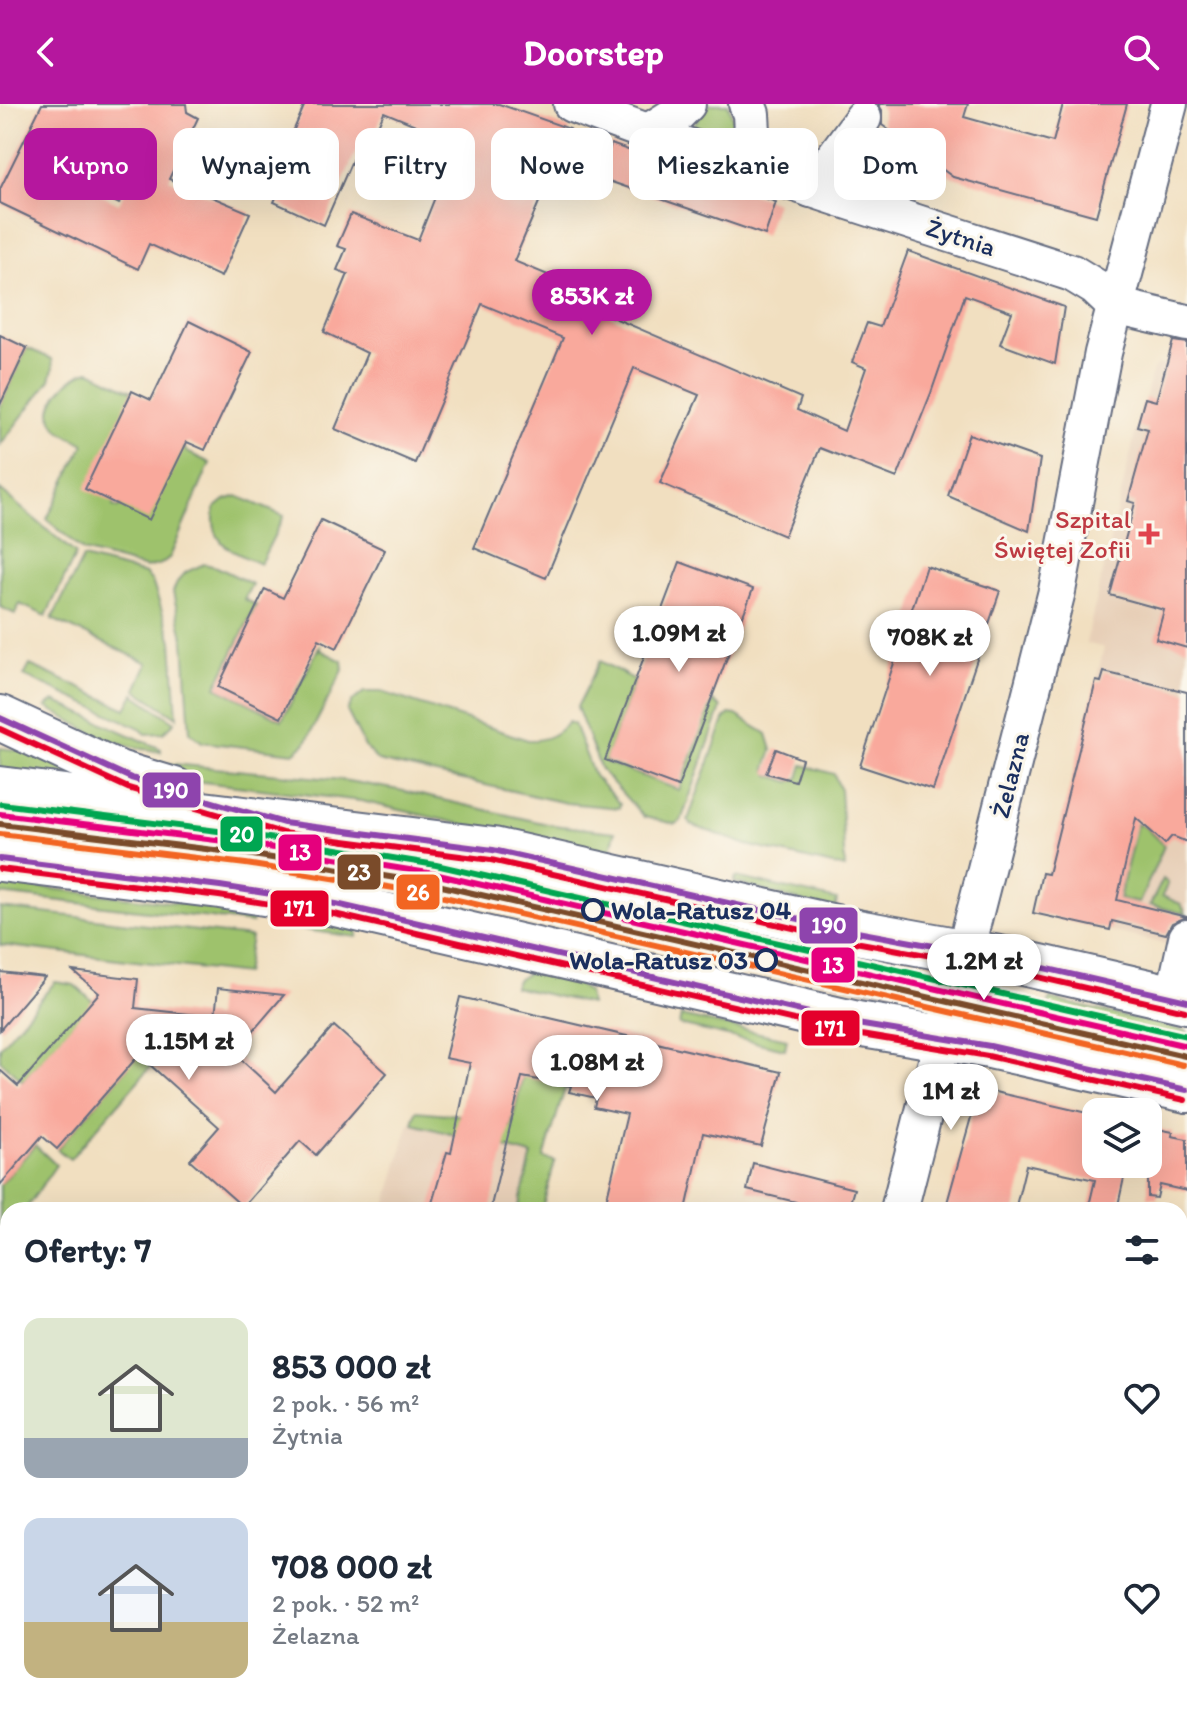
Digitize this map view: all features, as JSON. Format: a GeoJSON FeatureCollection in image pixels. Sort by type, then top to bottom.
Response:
{"type":"FeatureCollection","features":[{"type":"Feature","properties":{"kind":"main road"},"geometry":{"type":"LineString","coordinates":[[0,718],[131,778],[284,823]]}},
{"type":"Feature","properties":{"kind":"main road"},"geometry":{"type":"LineString","coordinates":[[0,789],[493,850],[1180,1000]]}},
{"type":"Feature","properties":{"kind":"main road"},"geometry":{"type":"LineString","coordinates":[[0,859],[311,899],[847,1021],[990,1046],[1187,1090]]}},
{"type":"Feature","properties":{"kind":"street","name":"Żytnia"},"geometry":{"type":"LineString","coordinates":[[572,104],[634,128]]}},
{"type":"Feature","properties":{"kind":"street"},"geometry":{"type":"LineString","coordinates":[[655,128],[687,104]]}},
{"type":"Feature","properties":{"kind":"street"},"geometry":{"type":"LineString","coordinates":[[747,104],[752,128]]}},
{"type":"Feature","properties":{"kind":"street","name":"Żelazna"},"geometry":{"type":"LineString","coordinates":[[901,1202],[1057,591],[1103,353],[1169,104]]}},
{"type":"Feature","properties":{"kind":"street"},"geometry":{"type":"LineString","coordinates":[[818,179],[863,118]]}},
{"type":"Feature","properties":{"kind":"street","name":"Żytnia"},"geometry":{"type":"LineString","coordinates":[[818,191],[1072,273],[1095,287],[1115,306]]}},
{"type":"Feature","properties":{"kind":"street"},"geometry":{"type":"LineString","coordinates":[[1115,306],[1187,323]]}},
{"type":"Feature","properties":{"kind":"street"},"geometry":{"type":"LineString","coordinates":[[1180,1000],[1187,938]]}},
{"type":"Feature","properties":{"kind":"shaded area"},"geometry":{"type":"Polygon","coordinates":[[[1187,356],[1187,949],[1033,913],[1042,873],[1048,874],[1104,648],[1086,643],[1137,426],[1153,370],[1157,365],[1167,365],[1187,356]]]}},
{"type":"Feature","properties":{"kind":"shaded area"},"geometry":{"type":"Polygon","coordinates":[[[0,808],[389,858],[908,975],[902,1000],[366,878],[0,836],[0,808]]]}},
{"type":"Feature","properties":{"kind":"shaded area"},"geometry":{"type":"Polygon","coordinates":[[[997,996],[1187,1040],[1187,1068],[993,1022],[997,996]]]}},
{"type":"Feature","properties":{"kind":"shaded area"},"geometry":{"type":"Polygon","coordinates":[[[409,1123],[555,1161],[544,1202],[387,1202],[409,1123]]]}},
{"type":"Feature","properties":{"kind":"green space"},"geometry":{"type":"Polygon","coordinates":[[[710,104],[728,104],[733,128],[691,128],[710,104]]]}},
{"type":"Feature","properties":{"kind":"green space"},"geometry":{"type":"Polygon","coordinates":[[[27,348],[52,359],[50,380],[0,445],[0,405],[27,348]]]}},
{"type":"Feature","properties":{"kind":"green space"},"geometry":{"type":"Polygon","coordinates":[[[90,371],[132,391],[113,506],[118,508],[184,447],[187,452],[210,463],[170,557],[161,564],[146,568],[83,551],[47,519],[84,444],[56,426],[51,414],[52,406],[68,383],[90,371]]]}},
{"type":"Feature","properties":{"kind":"green space"},"geometry":{"type":"Polygon","coordinates":[[[0,490],[76,554],[46,616],[20,604],[15,614],[0,607],[0,490]]]}},
{"type":"Feature","properties":{"kind":"green space"},"geometry":{"type":"Polygon","coordinates":[[[237,496],[284,516],[260,564],[224,545],[215,530],[215,508],[237,496]]]}},
{"type":"Feature","properties":{"kind":"green space"},"geometry":{"type":"Polygon","coordinates":[[[83,558],[145,574],[152,581],[172,641],[177,717],[136,690],[148,663],[52,619],[83,558]]]}},
{"type":"Feature","properties":{"kind":"green space"},"geometry":{"type":"Polygon","coordinates":[[[204,564],[252,584],[244,599],[256,605],[216,687],[282,720],[320,645],[320,650],[342,661],[343,670],[305,744],[294,753],[202,742],[190,732],[184,642],[173,592],[186,572],[204,564]]]}},
{"type":"Feature","properties":{"kind":"green space"},"geometry":{"type":"Polygon","coordinates":[[[600,661],[635,680],[605,762],[679,790],[713,701],[721,708],[681,821],[675,824],[644,817],[601,770],[577,707],[600,661]]]}},
{"type":"Feature","properties":{"kind":"green space"},"geometry":{"type":"Polygon","coordinates":[[[30,665],[126,709],[134,694],[175,722],[163,733],[146,734],[138,727],[24,676],[30,665]]]}},
{"type":"Feature","properties":{"kind":"green space"},"geometry":{"type":"Polygon","coordinates":[[[364,692],[382,692],[528,740],[555,734],[568,722],[574,724],[594,776],[620,804],[619,808],[566,803],[378,761],[365,747],[347,711],[364,692]]]}},
{"type":"Feature","properties":{"kind":"green space"},"geometry":{"type":"Polygon","coordinates":[[[54,701],[161,749],[161,752],[98,736],[46,707],[54,701]]]}},
{"type":"Feature","properties":{"kind":"green space"},"geometry":{"type":"Polygon","coordinates":[[[729,714],[767,734],[772,750],[766,768],[769,775],[790,782],[799,778],[803,765],[834,774],[840,789],[845,868],[747,845],[691,825],[688,820],[724,720],[729,714]]]}},
{"type":"Feature","properties":{"kind":"green space"},"geometry":{"type":"Polygon","coordinates":[[[76,737],[152,762],[342,780],[552,825],[615,832],[611,850],[566,848],[361,801],[178,779],[76,737]]]}},
{"type":"Feature","properties":{"kind":"green space"},"geometry":{"type":"Polygon","coordinates":[[[0,748],[25,751],[99,778],[0,770],[0,748]]]}},
{"type":"Feature","properties":{"kind":"green space"},"geometry":{"type":"Polygon","coordinates":[[[1137,824],[1144,826],[1164,846],[1139,903],[1119,899],[1137,824]]]}},
{"type":"Feature","properties":{"kind":"green space"},"geometry":{"type":"Polygon","coordinates":[[[736,877],[837,900],[835,911],[734,882],[736,877]]]}},
{"type":"Feature","properties":{"kind":"green space"},"geometry":{"type":"Polygon","coordinates":[[[1163,879],[1168,883],[1162,896],[1181,904],[1186,914],[1150,905],[1163,879]]]}},
{"type":"Feature","properties":{"kind":"green space"},"geometry":{"type":"Polygon","coordinates":[[[0,883],[223,908],[252,913],[252,923],[0,894],[0,883]]]}},
{"type":"Feature","properties":{"kind":"green space"},"geometry":{"type":"Polygon","coordinates":[[[0,908],[251,937],[245,974],[0,945],[0,908]]]}},
{"type":"Feature","properties":{"kind":"green space"},"geometry":{"type":"Polygon","coordinates":[[[267,913],[358,931],[357,937],[267,925],[267,913]]]}},
{"type":"Feature","properties":{"kind":"green space"},"geometry":{"type":"Polygon","coordinates":[[[530,972],[574,982],[588,992],[590,1004],[514,987],[517,980],[530,972]]]}},
{"type":"Feature","properties":{"kind":"green space"},"geometry":{"type":"Polygon","coordinates":[[[55,982],[74,985],[158,1058],[70,1159],[57,1149],[128,1067],[76,1021],[23,1081],[0,1060],[0,1047],[55,982]]]}},
{"type":"Feature","properties":{"kind":"green space"},"geometry":{"type":"Polygon","coordinates":[[[1050,999],[1187,1031],[1187,1040],[1048,1008],[1050,999]]]}},
{"type":"Feature","properties":{"kind":"green space"},"geometry":{"type":"Polygon","coordinates":[[[681,1016],[787,1039],[785,1049],[679,1025],[681,1016]]]}},
{"type":"Feature","properties":{"kind":"green space"},"geometry":{"type":"Polygon","coordinates":[[[523,1075],[566,1085],[544,1158],[555,1161],[544,1202],[520,1202],[532,1155],[413,1124],[416,1111],[459,1115],[511,1127],[523,1075]]]}},
{"type":"Feature","properties":{"kind":"green space"},"geometry":{"type":"Polygon","coordinates":[[[35,1145],[56,1165],[31,1202],[0,1202],[0,1185],[35,1145]]]}},
{"type":"Feature","properties":{"kind":"building"},"geometry":{"type":"Polygon","coordinates":[[[42,104],[186,104],[187,112],[198,118],[193,128],[173,128],[173,171],[169,179],[173,181],[173,200],[219,200],[250,213],[221,277],[149,244],[138,269],[0,203],[0,189],[24,140],[24,200],[111,200],[119,204],[121,200],[157,200],[157,128],[30,128],[42,104]]]}},
{"type":"Feature","properties":{"kind":"building"},"geometry":{"type":"Polygon","coordinates":[[[305,104],[499,104],[567,128],[491,128],[491,200],[540,200],[514,261],[577,287],[572,300],[801,398],[797,410],[844,431],[866,368],[852,362],[867,323],[880,327],[908,251],[1064,307],[1055,364],[1000,344],[1012,312],[965,295],[897,478],[820,448],[784,536],[660,483],[699,395],[634,368],[546,578],[474,548],[563,338],[482,304],[415,463],[335,429],[367,353],[324,332],[348,274],[337,270],[346,249],[337,246],[351,214],[418,240],[434,200],[475,200],[475,128],[423,128],[384,112],[377,128],[355,128],[355,154],[339,190],[339,128],[295,128],[305,104]]]}},
{"type":"Feature","properties":{"kind":"building"},"geometry":{"type":"Polygon","coordinates":[[[878,104],[968,104],[964,117],[1053,142],[1063,104],[1127,104],[1096,216],[953,177],[946,172],[946,128],[886,128],[882,125],[882,110],[878,104]]]}},
{"type":"Feature","properties":{"kind":"building"},"geometry":{"type":"Polygon","coordinates":[[[613,145],[629,150],[629,188],[613,182],[613,145]]]}},
{"type":"Feature","properties":{"kind":"building"},"geometry":{"type":"Polygon","coordinates":[[[275,200],[335,200],[324,225],[275,200]]]}},
{"type":"Feature","properties":{"kind":"building"},"geometry":{"type":"Polygon","coordinates":[[[664,200],[770,200],[776,202],[765,235],[664,200]]]}},
{"type":"Feature","properties":{"kind":"building"},"geometry":{"type":"Polygon","coordinates":[[[189,321],[252,352],[205,450],[187,442],[149,520],[85,489],[132,391],[151,400],[189,321]]]}},
{"type":"Feature","properties":{"kind":"building"},"geometry":{"type":"Polygon","coordinates":[[[0,335],[27,348],[0,405],[0,335]]]}},
{"type":"Feature","properties":{"kind":"building","name":"Szpital Świętej Zofii"},"geometry":{"type":"Polygon","coordinates":[[[1173,341],[1187,343],[1187,648],[1156,639],[1164,610],[1110,595],[1135,503],[1128,501],[1148,429],[1137,426],[1145,398],[1156,401],[1173,341]]]}},
{"type":"Feature","properties":{"kind":"building"},"geometry":{"type":"Polygon","coordinates":[[[969,434],[1040,459],[1029,531],[948,496],[969,434]]]}},
{"type":"Feature","properties":{"kind":"building"},"geometry":{"type":"Polygon","coordinates":[[[321,520],[385,550],[337,648],[319,639],[281,718],[218,687],[265,589],[283,598],[321,520]]]}},
{"type":"Feature","properties":{"kind":"building"},"geometry":{"type":"Polygon","coordinates":[[[680,562],[753,589],[678,787],[605,760],[680,562]]]}},
{"type":"Feature","properties":{"kind":"building"},"geometry":{"type":"Polygon","coordinates":[[[926,566],[1000,591],[933,790],[860,766],[926,566]]]}},
{"type":"Feature","properties":{"kind":"building"},"geometry":{"type":"Polygon","coordinates":[[[1104,672],[1187,692],[1187,842],[1172,836],[1165,844],[1136,818],[1117,900],[1187,917],[1172,923],[1166,934],[1112,921],[1110,930],[1033,913],[1042,873],[1048,874],[1096,681],[1101,682],[1104,672]]]}},
{"type":"Feature","properties":{"kind":"building"},"geometry":{"type":"Polygon","coordinates":[[[776,749],[802,759],[795,781],[766,773],[776,749]]]}},
{"type":"Feature","properties":{"kind":"building"},"geometry":{"type":"Polygon","coordinates":[[[73,971],[138,979],[135,1008],[215,1017],[218,988],[284,995],[234,1053],[276,1092],[334,1026],[387,1073],[316,1155],[300,1141],[247,1202],[237,1202],[190,1160],[219,1127],[139,1055],[57,1149],[42,1136],[0,1185],[0,1070],[18,1086],[99,993],[73,971]]]}},
{"type":"Feature","properties":{"kind":"building"},"geometry":{"type":"Polygon","coordinates":[[[0,972],[45,977],[0,1030],[0,972]]]}},
{"type":"Feature","properties":{"kind":"building"},"geometry":{"type":"Polygon","coordinates":[[[460,997],[781,1072],[761,1146],[703,1133],[688,1202],[606,1202],[627,1114],[594,1107],[596,1098],[569,1092],[571,1086],[522,1077],[492,1202],[432,1202],[447,1152],[451,1153],[470,1063],[445,1058],[460,997]]]}},
{"type":"Feature","properties":{"kind":"building"},"geometry":{"type":"Polygon","coordinates":[[[986,1090],[1082,1112],[1082,1177],[1026,1165],[1017,1202],[947,1202],[977,1096],[986,1090]]]}},
{"type":"Feature","properties":{"kind":"building"},"geometry":{"type":"Polygon","coordinates":[[[1162,1130],[1187,1139],[1187,1191],[1160,1185],[1157,1198],[1148,1197],[1148,1178],[1162,1178],[1162,1130]]]}},
{"type":"Feature","properties":{"kind":"building"},"geometry":{"type":"Polygon","coordinates":[[[753,1163],[854,1189],[850,1202],[796,1202],[747,1190],[753,1163]]]}},
{"type":"Feature","properties":{"kind":"building"},"geometry":{"type":"Polygon","coordinates":[[[1086,1178],[1124,1178],[1119,1202],[1090,1202],[1095,1180],[1086,1178]]]}},
{"type":"Feature","properties":{"kind":"transit line","name":"190"},"geometry":{"type":"LineString","coordinates":[[0,718],[131,778],[284,823],[493,850],[857,932],[1005,959],[1187,1001]]}},
{"type":"Feature","properties":{"kind":"transit line","name":"171"},"geometry":{"type":"LineString","coordinates":[[0,729],[128,788],[282,833],[491,860],[855,942],[1003,969],[1185,1011]]}},
{"type":"Feature","properties":{"kind":"transit line","name":"20"},"geometry":{"type":"LineString","coordinates":[[1,804],[250,835],[436,865],[1187,1036]]}},
{"type":"Feature","properties":{"kind":"transit line","name":"13"},"geometry":{"type":"LineString","coordinates":[[0,814],[249,844],[434,874],[1187,1046]]}},
{"type":"Feature","properties":{"kind":"transit line","name":"23"},"geometry":{"type":"LineString","coordinates":[[0,824],[247,854],[433,884],[1185,1056]]}},
{"type":"Feature","properties":{"kind":"transit line","name":"26"},"geometry":{"type":"LineString","coordinates":[[0,834],[246,864],[431,894],[1183,1065]]}},
{"type":"Feature","properties":{"kind":"transit line","name":"190"},"geometry":{"type":"LineString","coordinates":[[0,859],[220,886],[336,904],[857,1024],[990,1046],[1187,1090]]}},
{"type":"Feature","properties":{"kind":"transit line","name":"171"},"geometry":{"type":"LineString","coordinates":[[0,869],[219,896],[334,914],[855,1034],[988,1056],[1185,1100]]}},
{"type":"Feature","properties":{"kind":"place","name":"Szpital Świętej Zofii"},"geometry":{"type":"Point","coordinates":[1149,534]}},
{"type":"Feature","properties":{"kind":"place","name":"Wola-Ratusz 04"},"geometry":{"type":"Point","coordinates":[593,910]}},
{"type":"Feature","properties":{"kind":"place","name":"Wola-Ratusz 03"},"geometry":{"type":"Point","coordinates":[766,960]}}]}
